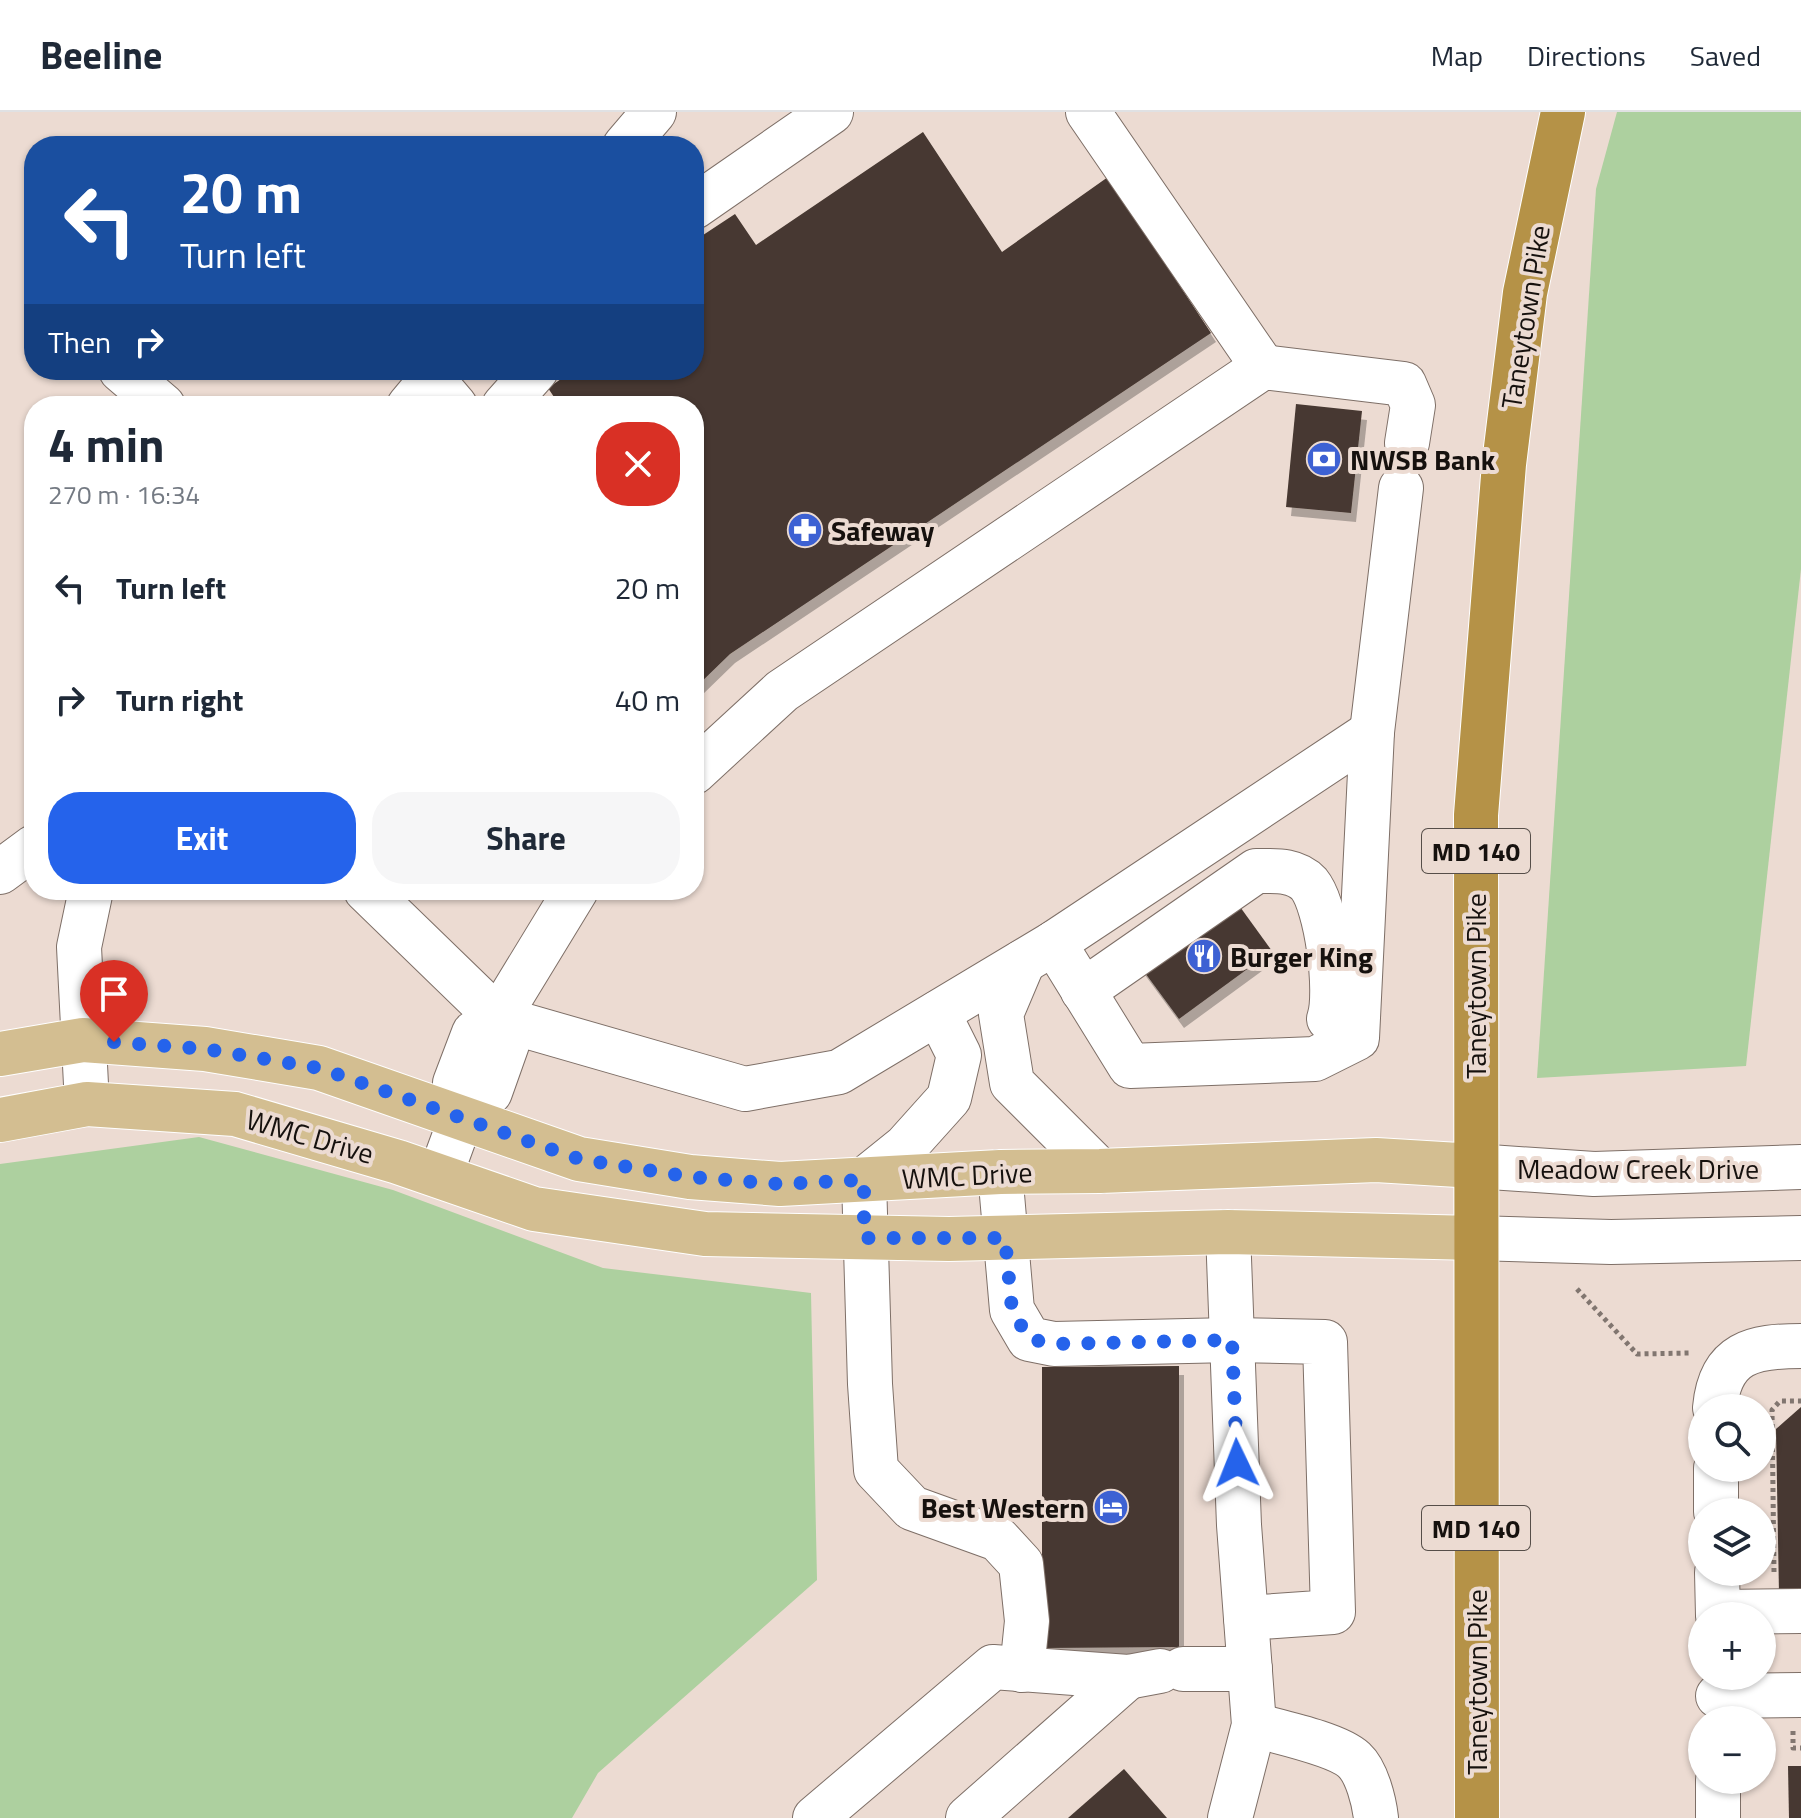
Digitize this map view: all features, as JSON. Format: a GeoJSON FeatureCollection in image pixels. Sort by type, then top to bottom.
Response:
{"type":"FeatureCollection","features":[{"type":"Feature","properties":{"kind":"highway","name":"Taneytown Pike"},"geometry":{"type":"LineString","coordinates":[[1477,1818],[1476,815],[1504,464],[1525,293],[1563,112]]}},
{"type":"Feature","properties":{"kind":"main road","name":"WMC Drive"},"geometry":{"type":"LineString","coordinates":[[0,1054],[83,1040],[205,1049],[319,1068],[464,1110],[579,1159],[690,1177],[780,1184],[1000,1172],[1376,1160],[1475,1166]]}},
{"type":"Feature","properties":{"kind":"main road","name":"WMC Drive"},"geometry":{"type":"LineString","coordinates":[[0,1120],[87,1104],[235,1114],[440,1176],[534,1209],[705,1234],[1005,1238],[1228,1232],[1475,1238]]}},
{"type":"Feature","properties":{"kind":"street"},"geometry":{"type":"LineString","coordinates":[[634,136],[654,112]]}},
{"type":"Feature","properties":{"kind":"street"},"geometry":{"type":"LineString","coordinates":[[704,200],[831,112]]}},
{"type":"Feature","properties":{"kind":"street"},"geometry":{"type":"LineString","coordinates":[[1088,112],[1263,367]]}},
{"type":"Feature","properties":{"kind":"street"},"geometry":{"type":"LineString","coordinates":[[704,763],[782,691],[1263,367],[1404,384],[1413,405],[1407,443]]}},
{"type":"Feature","properties":{"kind":"street"},"geometry":{"type":"LineString","coordinates":[[133,380],[151,396]]}},
{"type":"Feature","properties":{"kind":"street"},"geometry":{"type":"LineString","coordinates":[[513,396],[527,380]]}},
{"type":"Feature","properties":{"kind":"street"},"geometry":{"type":"LineString","coordinates":[[1038,953],[1083,991],[1130,1066],[1315,1059],[1357,1038],[1372,732],[1401,488]]}},
{"type":"Feature","properties":{"kind":"street"},"geometry":{"type":"LineString","coordinates":[[376,900],[498,1018],[745,1089],[839,1072],[1038,953],[1372,732]]}},
{"type":"Feature","properties":{"kind":"street"},"geometry":{"type":"LineString","coordinates":[[0,872],[24,854]]}},
{"type":"Feature","properties":{"kind":"street"},"geometry":{"type":"LineString","coordinates":[[1083,991],[1256,871],[1288,871],[1309,885],[1328,932],[1334,1006],[1315,1059]]}},
{"type":"Feature","properties":{"kind":"street"},"geometry":{"type":"LineString","coordinates":[[87,1104],[79,947],[89,900]]}},
{"type":"Feature","properties":{"kind":"street"},"geometry":{"type":"LineString","coordinates":[[440,1176],[464,1110],[455,1083],[474,1033],[498,1018],[570,900]]}},
{"type":"Feature","properties":{"kind":"street"},"geometry":{"type":"LineString","coordinates":[[1038,953],[1001,1014],[1012,1083],[1100,1171]]}},
{"type":"Feature","properties":{"kind":"street"},"geometry":{"type":"LineString","coordinates":[[938,1013],[959,1055],[949,1098],[905,1147],[864,1180],[876,1470],[912,1508],[998,1539],[1021,1564],[1027,1621],[1022,1670]]}},
{"type":"Feature","properties":{"kind":"street","name":"Meadow Creek Drive"},"geometry":{"type":"LineString","coordinates":[[1475,1166],[1594,1174],[1801,1167]]}},
{"type":"Feature","properties":{"kind":"street"},"geometry":{"type":"LineString","coordinates":[[1000,1172],[1012,1310],[1029,1339],[1054,1344],[1232,1340],[1325,1342],[1333,1612],[1246,1618]]}},
{"type":"Feature","properties":{"kind":"street"},"geometry":{"type":"LineString","coordinates":[[1228,1232],[1239,1525],[1254,1725],[1230,1818]]}},
{"type":"Feature","properties":{"kind":"street"},"geometry":{"type":"LineString","coordinates":[[1475,1238],[1611,1242],[1801,1238]]}},
{"type":"Feature","properties":{"kind":"street"},"geometry":{"type":"LineString","coordinates":[[1719,1394],[1724,1375],[1747,1352],[1763,1347],[1801,1346]]}},
{"type":"Feature","properties":{"kind":"street"},"geometry":{"type":"LineString","coordinates":[[1718,1600],[1788,1596]]}},
{"type":"Feature","properties":{"kind":"street"},"geometry":{"type":"LineString","coordinates":[[815,1818],[993,1667],[1157,1672],[1250,1669]]}},
{"type":"Feature","properties":{"kind":"street"},"geometry":{"type":"LineString","coordinates":[[968,1818],[1157,1672]]}},
{"type":"Feature","properties":{"kind":"street"},"geometry":{"type":"LineString","coordinates":[[1718,1697],[1801,1695]]}},
{"type":"Feature","properties":{"kind":"street"},"geometry":{"type":"LineString","coordinates":[[1254,1725],[1329,1747],[1355,1761],[1374,1798],[1376,1818]]}},
{"type":"Feature","properties":{"kind":"street"},"geometry":{"type":"LineString","coordinates":[[1718,1794],[1718,1818]]}},
{"type":"Feature","properties":{"kind":"path"},"geometry":{"type":"LineString","coordinates":[[1577,1289],[1637,1354],[1695,1355]]}},
{"type":"Feature","properties":{"kind":"path"},"geometry":{"type":"LineString","coordinates":[[1788,1596],[1770,1408],[1780,1401],[1801,1401]]}},
{"type":"Feature","properties":{"kind":"green space"},"geometry":{"type":"Polygon","coordinates":[[[1617,112],[1801,112],[1801,569],[1746,1066],[1537,1078],[1596,189],[1617,112]]]}},
{"type":"Feature","properties":{"kind":"green space"},"geometry":{"type":"Polygon","coordinates":[[[199,1137],[393,1190],[603,1268],[811,1293],[817,1580],[598,1773],[572,1818],[0,1818],[0,1164],[199,1137]]]}},
{"type":"Feature","properties":{"kind":"building","name":"Safeway"},"geometry":{"type":"Polygon","coordinates":[[[923,132],[1002,252],[1108,177],[1211,333],[730,654],[704,679],[704,396],[553,396],[548,388],[560,380],[704,380],[704,234],[735,214],[756,245],[923,132]]]}},
{"type":"Feature","properties":{"kind":"building","name":"NWSB Bank"},"geometry":{"type":"Polygon","coordinates":[[[1296,404],[1362,411],[1351,513],[1286,507],[1296,404]]]}},
{"type":"Feature","properties":{"kind":"building","name":"Burger King"},"geometry":{"type":"Polygon","coordinates":[[[1230,893],[1272,951],[1179,1019],[1137,962],[1230,893]]]}},
{"type":"Feature","properties":{"kind":"building","name":"Best Western"},"geometry":{"type":"Polygon","coordinates":[[[1179,1366],[1179,1647],[1042,1648],[1042,1367],[1179,1366]]]}},
{"type":"Feature","properties":{"kind":"building"},"geometry":{"type":"Polygon","coordinates":[[[1801,1407],[1801,1593],[1779,1594],[1776,1429],[1801,1407]]]}},
{"type":"Feature","properties":{"kind":"building"},"geometry":{"type":"Polygon","coordinates":[[[1788,1766],[1801,1766],[1801,1818],[1789,1818],[1788,1766]]]}},
{"type":"Feature","properties":{"kind":"building"},"geometry":{"type":"Polygon","coordinates":[[[1124,1769],[1167,1818],[1068,1818],[1124,1769]]]}},
{"type":"Feature","properties":{"kind":"place","name":"NWSB Bank"},"geometry":{"type":"Point","coordinates":[1324,459]}},
{"type":"Feature","properties":{"kind":"place","name":"Safeway"},"geometry":{"type":"Point","coordinates":[805,530]}},
{"type":"Feature","properties":{"kind":"place","name":"Burger King"},"geometry":{"type":"Point","coordinates":[1204,956]}},
{"type":"Feature","properties":{"kind":"place","name":"Best Western"},"geometry":{"type":"Point","coordinates":[1111,1507]}},
{"type":"Feature","properties":{"kind":"route"},"geometry":{"type":"LineString","coordinates":[[114,1042],[205,1049],[319,1068],[579,1159],[690,1177],[780,1184],[864,1180],[864,1238],[1005,1238],[1012,1310],[1029,1339],[1054,1344],[1232,1340],[1237,1463]]}}]}
